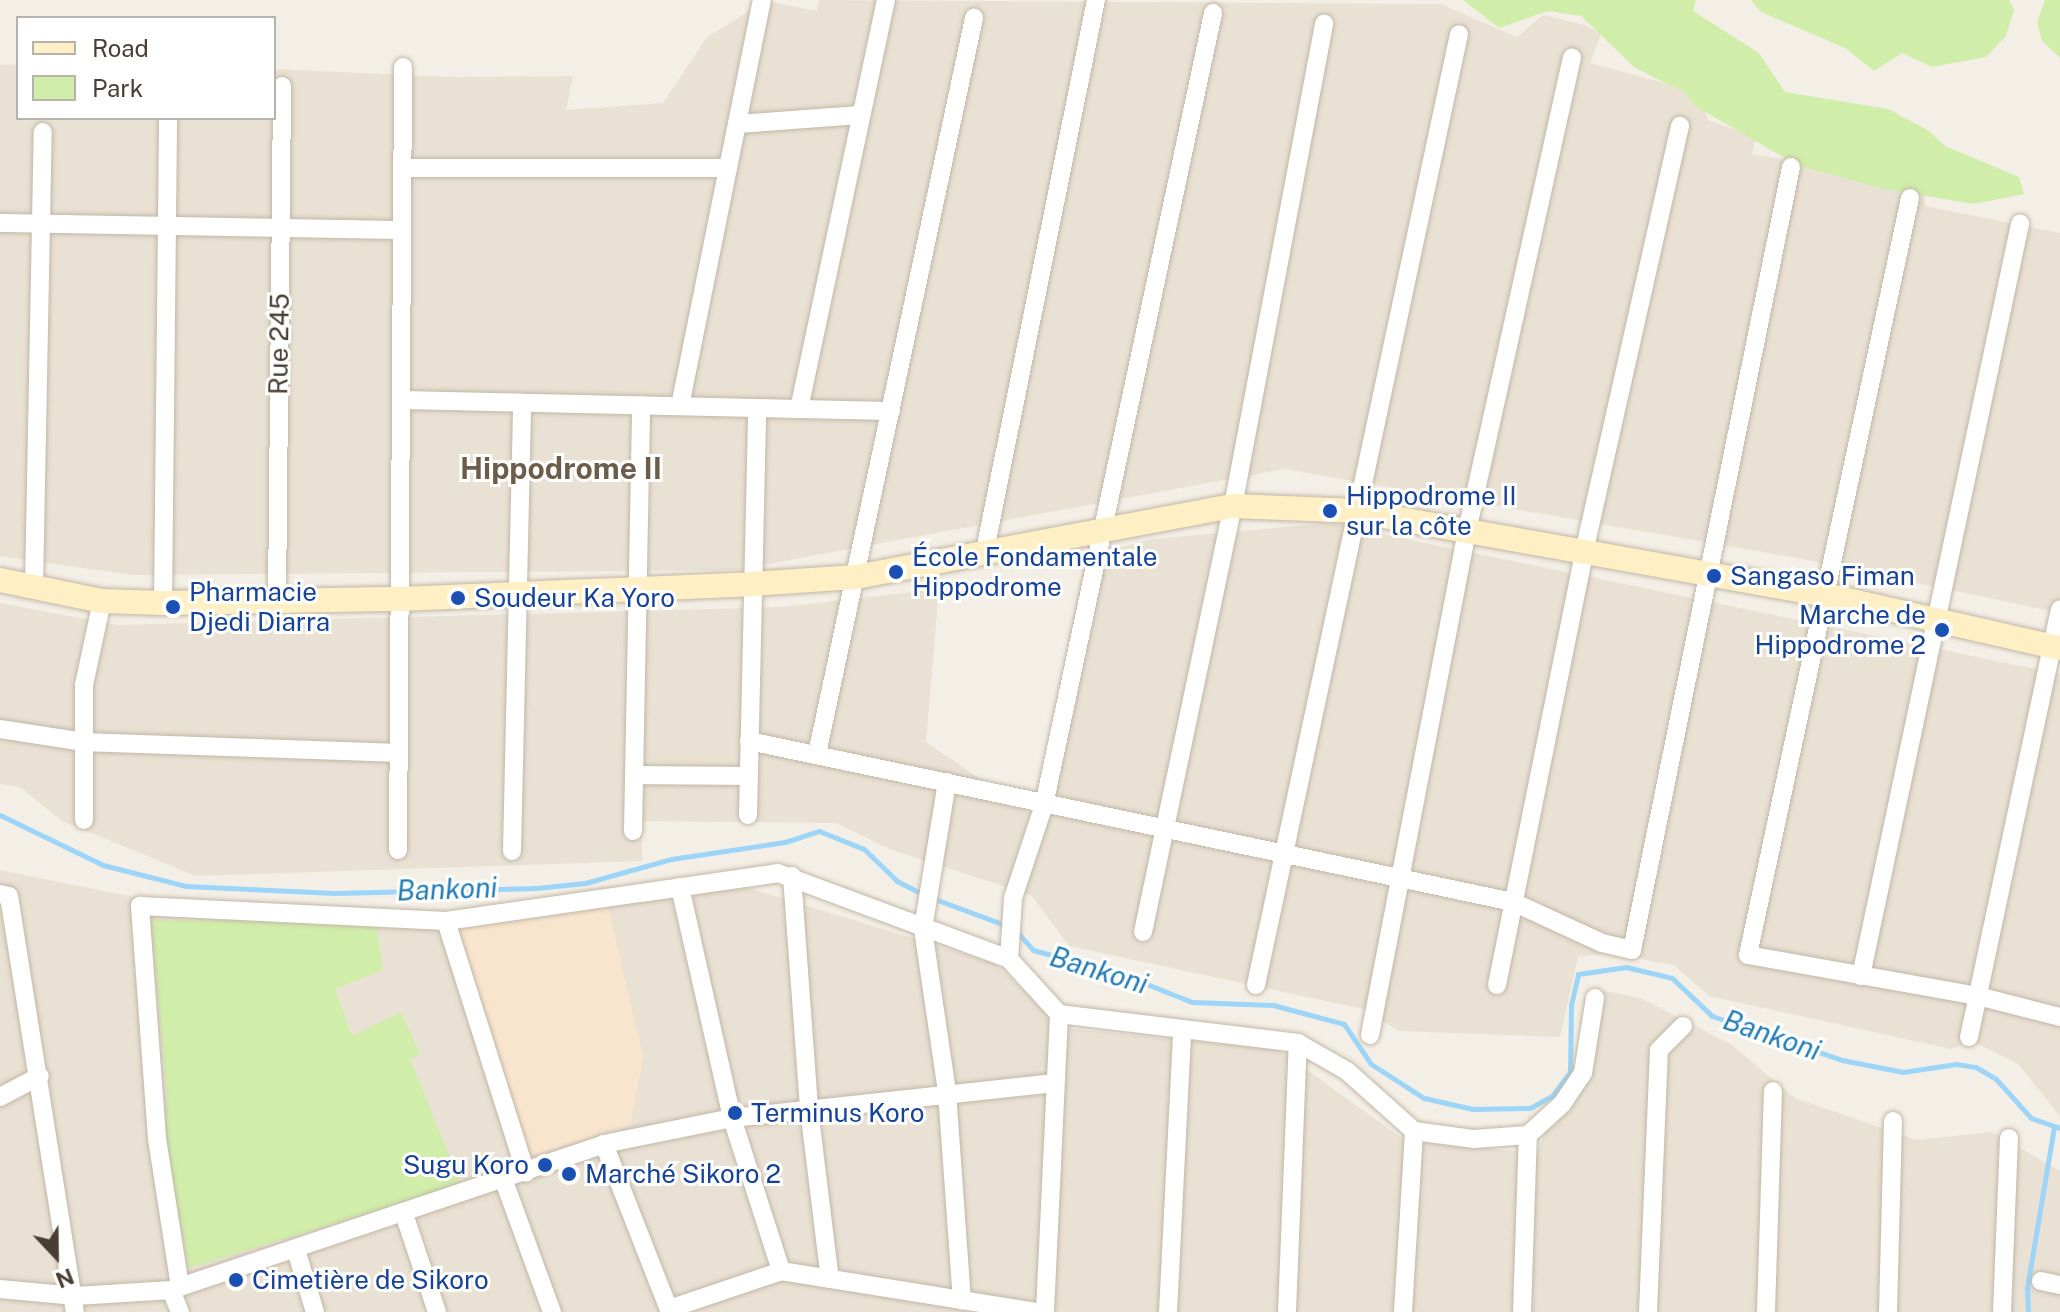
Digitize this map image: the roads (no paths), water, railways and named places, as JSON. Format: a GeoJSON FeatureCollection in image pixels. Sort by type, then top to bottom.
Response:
{"type":"FeatureCollection","features":[{"type":"Feature","properties":{"kind":"street"},"geometry":{"type":"LineString","coordinates":[[680,406],[762,0]]}},
{"type":"Feature","properties":{"kind":"street"},"geometry":{"type":"LineString","coordinates":[[799,409],[886,0]]}},
{"type":"Feature","properties":{"kind":"street"},"geometry":{"type":"LineString","coordinates":[[984,555],[1096,0]]}},
{"type":"Feature","properties":{"kind":"street"},"geometry":{"type":"LineString","coordinates":[[1009,959],[1013,898],[1044,805],[1213,13]]}},
{"type":"Feature","properties":{"kind":"street"},"geometry":{"type":"LineString","coordinates":[[817,754],[974,18]]}},
{"type":"Feature","properties":{"kind":"street"},"geometry":{"type":"LineString","coordinates":[[1143,932],[1233,506],[1324,23]]}},
{"type":"Feature","properties":{"kind":"street"},"geometry":{"type":"LineString","coordinates":[[1256,985],[1280,855],[1459,34]]}},
{"type":"Feature","properties":{"kind":"street"},"geometry":{"type":"LineString","coordinates":[[1370,1035],[1467,531],[1572,57]]}},
{"type":"Feature","properties":{"kind":"street"},"geometry":{"type":"LineString","coordinates":[[398,850],[403,67]]}},
{"type":"Feature","properties":{"kind":"street","name":"Rue 245"},"geometry":{"type":"LineString","coordinates":[[277,602],[282,86]]}},
{"type":"Feature","properties":{"kind":"street"},"geometry":{"type":"LineString","coordinates":[[737,124],[861,115]]}},
{"type":"Feature","properties":{"kind":"street"},"geometry":{"type":"LineString","coordinates":[[163,603],[168,120]]}},
{"type":"Feature","properties":{"kind":"street"},"geometry":{"type":"LineString","coordinates":[[1497,985],[1584,552],[1680,126]]}},
{"type":"Feature","properties":{"kind":"street"},"geometry":{"type":"LineString","coordinates":[[34,587],[43,132]]}},
{"type":"Feature","properties":{"kind":"street"},"geometry":{"type":"LineString","coordinates":[[749,741],[1513,902],[1602,943],[1632,950],[1705,573],[1791,167]]}},
{"type":"Feature","properties":{"kind":"street"},"geometry":{"type":"LineString","coordinates":[[402,168],[728,168]]}},
{"type":"Feature","properties":{"kind":"street"},"geometry":{"type":"LineString","coordinates":[[1910,198],[1748,955],[1978,996],[2060,1017]]}},
{"type":"Feature","properties":{"kind":"street"},"geometry":{"type":"LineString","coordinates":[[0,223],[402,230]]}},
{"type":"Feature","properties":{"kind":"street"},"geometry":{"type":"LineString","coordinates":[[1861,976],[1934,619],[2020,224]]}},
{"type":"Feature","properties":{"kind":"street"},"geometry":{"type":"LineString","coordinates":[[401,400],[891,411]]}},
{"type":"Feature","properties":{"kind":"street"},"geometry":{"type":"LineString","coordinates":[[512,851],[522,403]]}},
{"type":"Feature","properties":{"kind":"street"},"geometry":{"type":"LineString","coordinates":[[633,831],[641,405]]}},
{"type":"Feature","properties":{"kind":"street"},"geometry":{"type":"LineString","coordinates":[[748,815],[757,408]]}},
{"type":"Feature","properties":{"kind":"street"},"geometry":{"type":"LineString","coordinates":[[0,580],[102,601],[163,603],[400,599],[751,584],[856,577],[1233,506],[1355,511],[1826,595],[2056,647]]}},
{"type":"Feature","properties":{"kind":"street"},"geometry":{"type":"LineString","coordinates":[[84,820],[84,685],[102,601]]}},
{"type":"Feature","properties":{"kind":"street"},"geometry":{"type":"LineString","coordinates":[[1969,1037],[2056,647],[2060,610]]}},
{"type":"Feature","properties":{"kind":"street"},"geometry":{"type":"LineString","coordinates":[[0,729],[84,742],[399,753]]}},
{"type":"Feature","properties":{"kind":"street"},"geometry":{"type":"LineString","coordinates":[[634,775],[748,776]]}},
{"type":"Feature","properties":{"kind":"street"},"geometry":{"type":"LineString","coordinates":[[947,782],[923,929],[947,1092],[962,1300]]}},
{"type":"Feature","properties":{"kind":"street"},"geometry":{"type":"LineString","coordinates":[[180,1312],[157,1138],[140,906],[446,921],[778,873],[1009,959],[1059,1014],[1182,1031],[1258,1034],[1298,1043],[1347,1071],[1414,1131],[1474,1139],[1528,1135],[1562,1104],[1583,1073],[1595,998]]}},
{"type":"Feature","properties":{"kind":"street"},"geometry":{"type":"LineString","coordinates":[[792,876],[809,1109],[830,1279]]}},
{"type":"Feature","properties":{"kind":"street"},"geometry":{"type":"LineString","coordinates":[[680,887],[732,1118],[781,1271]]}},
{"type":"Feature","properties":{"kind":"street"},"geometry":{"type":"LineString","coordinates":[[0,894],[9,896],[76,1304]]}},
{"type":"Feature","properties":{"kind":"street"},"geometry":{"type":"LineString","coordinates":[[446,921],[526,1173]]}},
{"type":"Feature","properties":{"kind":"street"},"geometry":{"type":"LineString","coordinates":[[1045,1312],[1059,1014]]}},
{"type":"Feature","properties":{"kind":"street"},"geometry":{"type":"LineString","coordinates":[[1648,1312],[1659,1050],[1683,1026]]}},
{"type":"Feature","properties":{"kind":"street"},"geometry":{"type":"LineString","coordinates":[[1168,1312],[1182,1031]]}},
{"type":"Feature","properties":{"kind":"street"},"geometry":{"type":"LineString","coordinates":[[1287,1312],[1298,1043]]}},
{"type":"Feature","properties":{"kind":"street"},"geometry":{"type":"LineString","coordinates":[[0,1097],[40,1076]]}},
{"type":"Feature","properties":{"kind":"street"},"geometry":{"type":"LineString","coordinates":[[0,1289],[76,1304],[176,1289],[504,1181],[604,1144],[732,1118],[947,1092],[1055,1083]]}},
{"type":"Feature","properties":{"kind":"street"},"geometry":{"type":"LineString","coordinates":[[1766,1312],[1773,1091]]}},
{"type":"Feature","properties":{"kind":"street"},"geometry":{"type":"LineString","coordinates":[[1888,1312],[1893,1121]]}},
{"type":"Feature","properties":{"kind":"street"},"geometry":{"type":"LineString","coordinates":[[1403,1312],[1414,1131]]}},
{"type":"Feature","properties":{"kind":"street"},"geometry":{"type":"LineString","coordinates":[[1522,1312],[1528,1135]]}},
{"type":"Feature","properties":{"kind":"street"},"geometry":{"type":"LineString","coordinates":[[2002,1312],[2009,1138]]}},
{"type":"Feature","properties":{"kind":"street"},"geometry":{"type":"LineString","coordinates":[[604,1144],[670,1310],[781,1271],[937,1304],[962,1300],[1036,1312]]}},
{"type":"Feature","properties":{"kind":"street"},"geometry":{"type":"LineString","coordinates":[[504,1181],[552,1312]]}},
{"type":"Feature","properties":{"kind":"street"},"geometry":{"type":"LineString","coordinates":[[404,1214],[437,1312]]}},
{"type":"Feature","properties":{"kind":"street"},"geometry":{"type":"LineString","coordinates":[[296,1250],[315,1312]]}},
{"type":"Feature","properties":{"kind":"street"},"geometry":{"type":"LineString","coordinates":[[2041,1281],[2060,1285]]}},
{"type":"Feature","properties":{"kind":"waterway","name":"Bankoni"},"geometry":{"type":"LineString","coordinates":[[0,815],[103,865],[186,886],[335,893],[537,888],[585,883],[671,859],[785,842],[819,831],[864,849],[897,881],[923,894]]}},
{"type":"Feature","properties":{"kind":"waterway","name":"Bankoni"},"geometry":{"type":"LineString","coordinates":[[932,898],[1005,925]]}},
{"type":"Feature","properties":{"kind":"waterway","name":"Bankoni"},"geometry":{"type":"LineString","coordinates":[[1017,932],[1033,950],[1124,975],[1192,1002],[1273,1005],[1344,1024],[1371,1064],[1424,1098],[1473,1109],[1530,1108],[1552,1096],[1570,1072],[1571,1005],[1578,974],[1626,967],[1672,978],[1712,1016],[1842,1060],[1903,1072],[1956,1064],[1976,1067],[1996,1079],[2031,1118],[2060,1128]]}},
{"type":"Feature","properties":{"kind":"waterway"},"geometry":{"type":"LineString","coordinates":[[2028,1312],[2027,1288],[2054,1126]]}},
{"type":"Feature","properties":{"kind":"place","name":"Hippodrome II sur la côte"},"geometry":{"type":"Point","coordinates":[1330,511]}},
{"type":"Feature","properties":{"kind":"place","name":"École Fondamentale Hippodrome"},"geometry":{"type":"Point","coordinates":[896,572]}},
{"type":"Feature","properties":{"kind":"place","name":"Sangaso Fiman"},"geometry":{"type":"Point","coordinates":[1714,576]}},
{"type":"Feature","properties":{"kind":"place","name":"Soudeur Ka Yoro"},"geometry":{"type":"Point","coordinates":[458,598]}},
{"type":"Feature","properties":{"kind":"place","name":"Pharmacie Djedi Diarra"},"geometry":{"type":"Point","coordinates":[173,607]}},
{"type":"Feature","properties":{"kind":"place","name":"Marche de Hippodrome 2"},"geometry":{"type":"Point","coordinates":[1942,630]}},
{"type":"Feature","properties":{"kind":"place","name":"Terminus Koro"},"geometry":{"type":"Point","coordinates":[735,1113]}},
{"type":"Feature","properties":{"kind":"place","name":"Sugu Koro"},"geometry":{"type":"Point","coordinates":[545,1165]}},
{"type":"Feature","properties":{"kind":"place","name":"Marché Sikoro 2"},"geometry":{"type":"Point","coordinates":[569,1174]}},
{"type":"Feature","properties":{"kind":"place","name":"Cimetière de Sikoro"},"geometry":{"type":"Point","coordinates":[236,1280]}},
{"type":"Feature","properties":{"kind":"district","name":"Hippodrome II"},"geometry":{"type":"Point","coordinates":[561,468]}}]}
